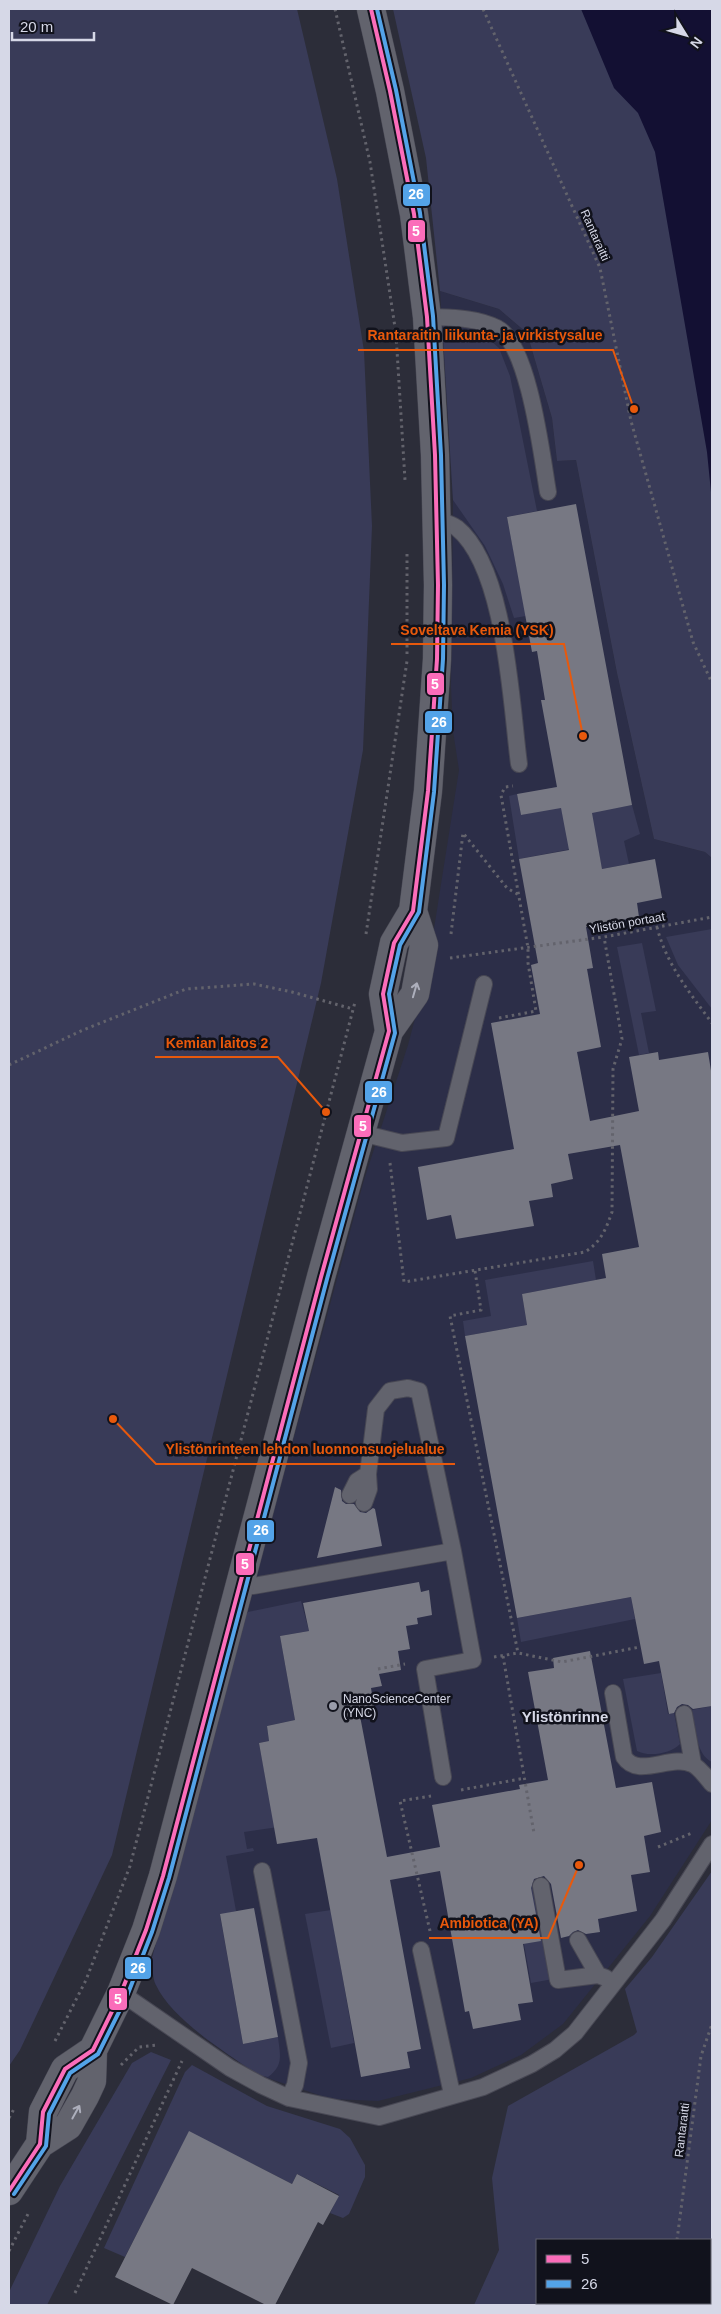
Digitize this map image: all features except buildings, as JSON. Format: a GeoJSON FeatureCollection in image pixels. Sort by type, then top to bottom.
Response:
{"type":"FeatureCollection","features":[{"type":"Feature","properties":{"kind":"main road"},"geometry":{"type":"LineString","coordinates":[[9,2192],[40,2144],[68,2126],[92,2081],[93,2050],[121,1993],[146,1930],[163,1876],[389,1031],[415,994],[421,967],[423,938],[413,911],[428,791],[437,659],[438,585],[435,455],[427,317],[414,214],[390,91],[371,9]]}},
{"type":"Feature","properties":{"kind":"lane"},"geometry":{"type":"LineString","coordinates":[[427,317],[474,320],[499,329],[513,343],[528,384],[548,492]]}},
{"type":"Feature","properties":{"kind":"lane"},"geometry":{"type":"LineString","coordinates":[[436,520],[457,528],[470,543],[480,558],[488,581],[496,606],[505,652],[519,764]]}},
{"type":"Feature","properties":{"kind":"lane"},"geometry":{"type":"LineString","coordinates":[[361,1133],[402,1143],[446,1138],[484,984]]}},
{"type":"Feature","properties":{"kind":"lane"},"geometry":{"type":"LineString","coordinates":[[357,1499],[369,1489],[368,1474],[376,1409],[390,1391],[408,1388],[419,1391],[453,1551],[473,1660],[425,1668],[443,1777]]}},
{"type":"Feature","properties":{"kind":"lane"},"geometry":{"type":"LineString","coordinates":[[242,1583],[253,1586],[453,1551]]}},
{"type":"Feature","properties":{"kind":"lane"},"geometry":{"type":"LineString","coordinates":[[613,1693],[624,1757],[628,1764],[638,1767],[676,1762],[693,1764]]}},
{"type":"Feature","properties":{"kind":"lane"},"geometry":{"type":"LineString","coordinates":[[684,1714],[693,1764],[712,1784]]}},
{"type":"Feature","properties":{"kind":"lane"},"geometry":{"type":"LineString","coordinates":[[121,1993],[230,2068],[289,2098],[379,2117],[452,2094],[483,2087],[532,2064],[555,2050],[575,2033],[615,1982],[662,1920],[712,1844]]}},
{"type":"Feature","properties":{"kind":"lane"},"geometry":{"type":"LineString","coordinates":[[262,1871],[299,2063],[289,2098]]}},
{"type":"Feature","properties":{"kind":"lane"},"geometry":{"type":"LineString","coordinates":[[541,1886],[558,1980],[598,1975],[615,1982]]}},
{"type":"Feature","properties":{"kind":"lane"},"geometry":{"type":"LineString","coordinates":[[578,1940],[598,1975]]}},
{"type":"Feature","properties":{"kind":"lane"},"geometry":{"type":"LineString","coordinates":[[421,1950],[452,2094]]}},
{"type":"Feature","properties":{"kind":"path"},"geometry":{"type":"LineString","coordinates":[[335,9],[370,162],[396,334],[406,489]]}},
{"type":"Feature","properties":{"kind":"path","name":"Rantaraitti"},"geometry":{"type":"LineString","coordinates":[[483,9],[600,268],[631,421],[693,642],[712,682]]}},
{"type":"Feature","properties":{"kind":"path"},"geometry":{"type":"LineString","coordinates":[[365,941],[407,661],[407,546]]}},
{"type":"Feature","properties":{"kind":"path"},"geometry":{"type":"LineString","coordinates":[[499,1021],[498,1018],[536,1010],[528,963],[528,948],[501,795]]}},
{"type":"Feature","properties":{"kind":"path"},"geometry":{"type":"LineString","coordinates":[[450,942],[463,833],[507,888],[519,895]]}},
{"type":"Feature","properties":{"kind":"path","name":"Ylistön portaat"},"geometry":{"type":"LineString","coordinates":[[451,950],[452,957],[546,946],[712,917]]}},
{"type":"Feature","properties":{"kind":"path"},"geometry":{"type":"LineString","coordinates":[[657,927],[662,947],[672,968],[712,1023]]}},
{"type":"Feature","properties":{"kind":"path"},"geometry":{"type":"LineString","coordinates":[[389,1140],[390,1168],[404,1282],[586,1252],[596,1245],[605,1232],[612,1212],[613,1069],[622,1039],[604,937]]}},
{"type":"Feature","properties":{"kind":"path"},"geometry":{"type":"LineString","coordinates":[[9,1066],[83,1030],[186,990],[254,984],[292,992],[353,1009]]}},
{"type":"Feature","properties":{"kind":"path"},"geometry":{"type":"LineString","coordinates":[[52,2047],[86,1980],[130,1866],[356,994]]}},
{"type":"Feature","properties":{"kind":"path"},"geometry":{"type":"LineString","coordinates":[[475,1271],[481,1310],[450,1316],[518,1653]]}},
{"type":"Feature","properties":{"kind":"path"},"geometry":{"type":"LineString","coordinates":[[473,1660],[518,1653],[562,1664],[640,1647]]}},
{"type":"Feature","properties":{"kind":"path"},"geometry":{"type":"LineString","coordinates":[[503,1656],[534,1832]]}},
{"type":"Feature","properties":{"kind":"path"},"geometry":{"type":"LineString","coordinates":[[454,1791],[525,1778]]}},
{"type":"Feature","properties":{"kind":"path"},"geometry":{"type":"LineString","coordinates":[[431,1934],[400,1801],[437,1795]]}},
{"type":"Feature","properties":{"kind":"path"},"geometry":{"type":"LineString","coordinates":[[658,1847],[677,1838],[699,1833]]}},
{"type":"Feature","properties":{"kind":"path","name":"Rantaraitti"},"geometry":{"type":"LineString","coordinates":[[677,2239],[701,2056],[712,2024]]}},
{"type":"Feature","properties":{"kind":"path"},"geometry":{"type":"LineString","coordinates":[[76,2293],[183,2058]]}},
{"type":"Feature","properties":{"kind":"path"},"geometry":{"type":"LineString","coordinates":[[9,2118],[18,2103]]}},
{"type":"Feature","properties":{"kind":"shaded area"},"geometry":{"type":"Polygon","coordinates":[[[9,9],[297,9],[337,179],[364,351],[372,526],[363,750],[321,983],[112,1855],[20,2050],[9,2066],[9,9]]]}},
{"type":"Feature","properties":{"kind":"shaded area"},"geometry":{"type":"Polygon","coordinates":[[[393,9],[627,9],[712,266],[712,858],[705,852],[654,839],[617,673],[576,460],[557,461],[552,418],[527,333],[499,309],[440,291],[426,158],[393,9]]]}},
{"type":"Feature","properties":{"kind":"shaded area"},"geometry":{"type":"Polygon","coordinates":[[[581,9],[712,9],[712,502],[707,452],[655,152],[638,113],[614,88],[581,9]]]}},
{"type":"Feature","properties":{"kind":"shaded area"},"geometry":{"type":"Polygon","coordinates":[[[440,291],[499,309],[527,333],[552,418],[557,461],[576,460],[617,673],[654,839],[705,852],[712,858],[712,1820],[650,1916],[563,2024],[521,2055],[471,2078],[378,2101],[331,2099],[258,2075],[205,2038],[169,2005],[155,1984],[152,1958],[364,1180],[408,1045],[427,973],[459,770],[453,731],[451,687],[453,500],[440,291]]]}},
{"type":"Feature","properties":{"kind":"shaded area"},"geometry":{"type":"Polygon","coordinates":[[[451,328],[471,330],[484,335],[499,348],[510,376],[537,511],[507,517],[526,616],[514,618],[503,584],[485,546],[453,500],[443,336],[451,328]]]}},
{"type":"Feature","properties":{"kind":"shaded area"},"geometry":{"type":"Polygon","coordinates":[[[557,787],[563,817],[632,805],[640,834],[624,841],[629,864],[602,869],[597,844],[519,859],[509,796],[517,794],[521,815],[535,812],[532,792],[557,787]]]}},
{"type":"Feature","properties":{"kind":"shaded area"},"geometry":{"type":"Polygon","coordinates":[[[712,929],[712,1009],[678,965],[666,937],[712,929]]]}},
{"type":"Feature","properties":{"kind":"shaded area"},"geometry":{"type":"Polygon","coordinates":[[[642,943],[656,1011],[641,1013],[649,1053],[639,1055],[617,947],[642,943]]]}},
{"type":"Feature","properties":{"kind":"shaded area"},"geometry":{"type":"Polygon","coordinates":[[[593,1261],[596,1280],[522,1294],[527,1325],[465,1336],[463,1321],[491,1316],[485,1280],[593,1261]]]}},
{"type":"Feature","properties":{"kind":"shaded area"},"geometry":{"type":"Polygon","coordinates":[[[631,1597],[635,1619],[521,1642],[517,1618],[631,1597]]]}},
{"type":"Feature","properties":{"kind":"shaded area"},"geometry":{"type":"Polygon","coordinates":[[[301,1601],[309,1631],[280,1636],[295,1720],[267,1726],[269,1741],[259,1743],[269,1797],[285,1826],[244,1832],[247,1849],[253,1848],[254,1851],[226,1856],[236,1911],[220,1915],[243,2044],[278,2037],[279,2064],[268,2077],[258,2075],[216,2046],[174,2011],[155,1982],[152,1958],[245,1617],[248,1612],[301,1601]]]}},
{"type":"Feature","properties":{"kind":"shaded area"},"geometry":{"type":"Polygon","coordinates":[[[661,1673],[668,1714],[674,1713],[680,1744],[665,1752],[642,1753],[637,1751],[623,1679],[661,1673]]]}},
{"type":"Feature","properties":{"kind":"shaded area"},"geometry":{"type":"Polygon","coordinates":[[[712,1706],[712,1762],[702,1753],[699,1746],[692,1710],[712,1706]]]}},
{"type":"Feature","properties":{"kind":"shaded area"},"geometry":{"type":"Polygon","coordinates":[[[712,1871],[712,2305],[474,2305],[499,2250],[492,2178],[508,2106],[637,2032],[625,1989],[652,1957],[712,1871]]]}},
{"type":"Feature","properties":{"kind":"shaded area"},"geometry":{"type":"Polygon","coordinates":[[[534,1878],[553,1979],[531,1983],[513,1883],[534,1878]]]}},
{"type":"Feature","properties":{"kind":"shaded area"},"geometry":{"type":"Polygon","coordinates":[[[331,1910],[354,2043],[331,2048],[305,1914],[331,1910]]]}},
{"type":"Feature","properties":{"kind":"shaded area"},"geometry":{"type":"Polygon","coordinates":[[[151,2052],[171,2060],[47,2305],[9,2305],[9,2292],[60,2186],[132,2063],[151,2052]]]}},
{"type":"Feature","properties":{"kind":"shaded area"},"geometry":{"type":"Polygon","coordinates":[[[192,2065],[267,2106],[340,2129],[350,2138],[365,2165],[365,2177],[349,2214],[343,2218],[330,2213],[339,2195],[297,2174],[292,2184],[189,2132],[125,2257],[104,2248],[185,2072],[192,2065]]]}},
{"type":"Feature","properties":{"kind":"transit line","name":"5"},"geometry":{"type":"LineString","coordinates":[[9,2191],[40,2144],[43,2112],[65,2069],[93,2050],[121,1993],[146,1930],[163,1876],[321,1277],[389,1031],[383,994],[394,943],[413,911],[428,791],[437,659],[438,585],[435,455],[427,317],[414,214],[390,91],[371,9]]}},
{"type":"Feature","properties":{"kind":"transit line","name":"26"},"geometry":{"type":"LineString","coordinates":[[14,2194],[46,2146],[49,2114],[70,2073],[98,2054],[127,1996],[152,1932],[169,1878],[327,1279],[395,1033],[389,994],[400,945],[419,912],[434,792],[443,659],[444,585],[441,455],[433,316],[420,213],[396,90],[377,9]]}},
{"type":"Feature","properties":{"kind":"place","name":"Rantaraitin liikunta- ja virkistysalue"},"geometry":{"type":"Point","coordinates":[634,409]}},
{"type":"Feature","properties":{"kind":"place","name":"Soveltava Kemia (YSK)"},"geometry":{"type":"Point","coordinates":[583,736]}},
{"type":"Feature","properties":{"kind":"place","name":"Kemian laitos 2"},"geometry":{"type":"Point","coordinates":[326,1112]}},
{"type":"Feature","properties":{"kind":"place","name":"Ylistönrinteen lehdon luonnonsuojelualue"},"geometry":{"type":"Point","coordinates":[113,1419]}},
{"type":"Feature","properties":{"kind":"place","name":"NanoScienceCenter (YNC)"},"geometry":{"type":"Point","coordinates":[333,1706]}},
{"type":"Feature","properties":{"kind":"place","name":"Ambiotica (YA)"},"geometry":{"type":"Point","coordinates":[579,1865]}},
{"type":"Feature","properties":{"kind":"district","name":"Ylistönrinne"},"geometry":{"type":"Point","coordinates":[565,1716]}}]}
